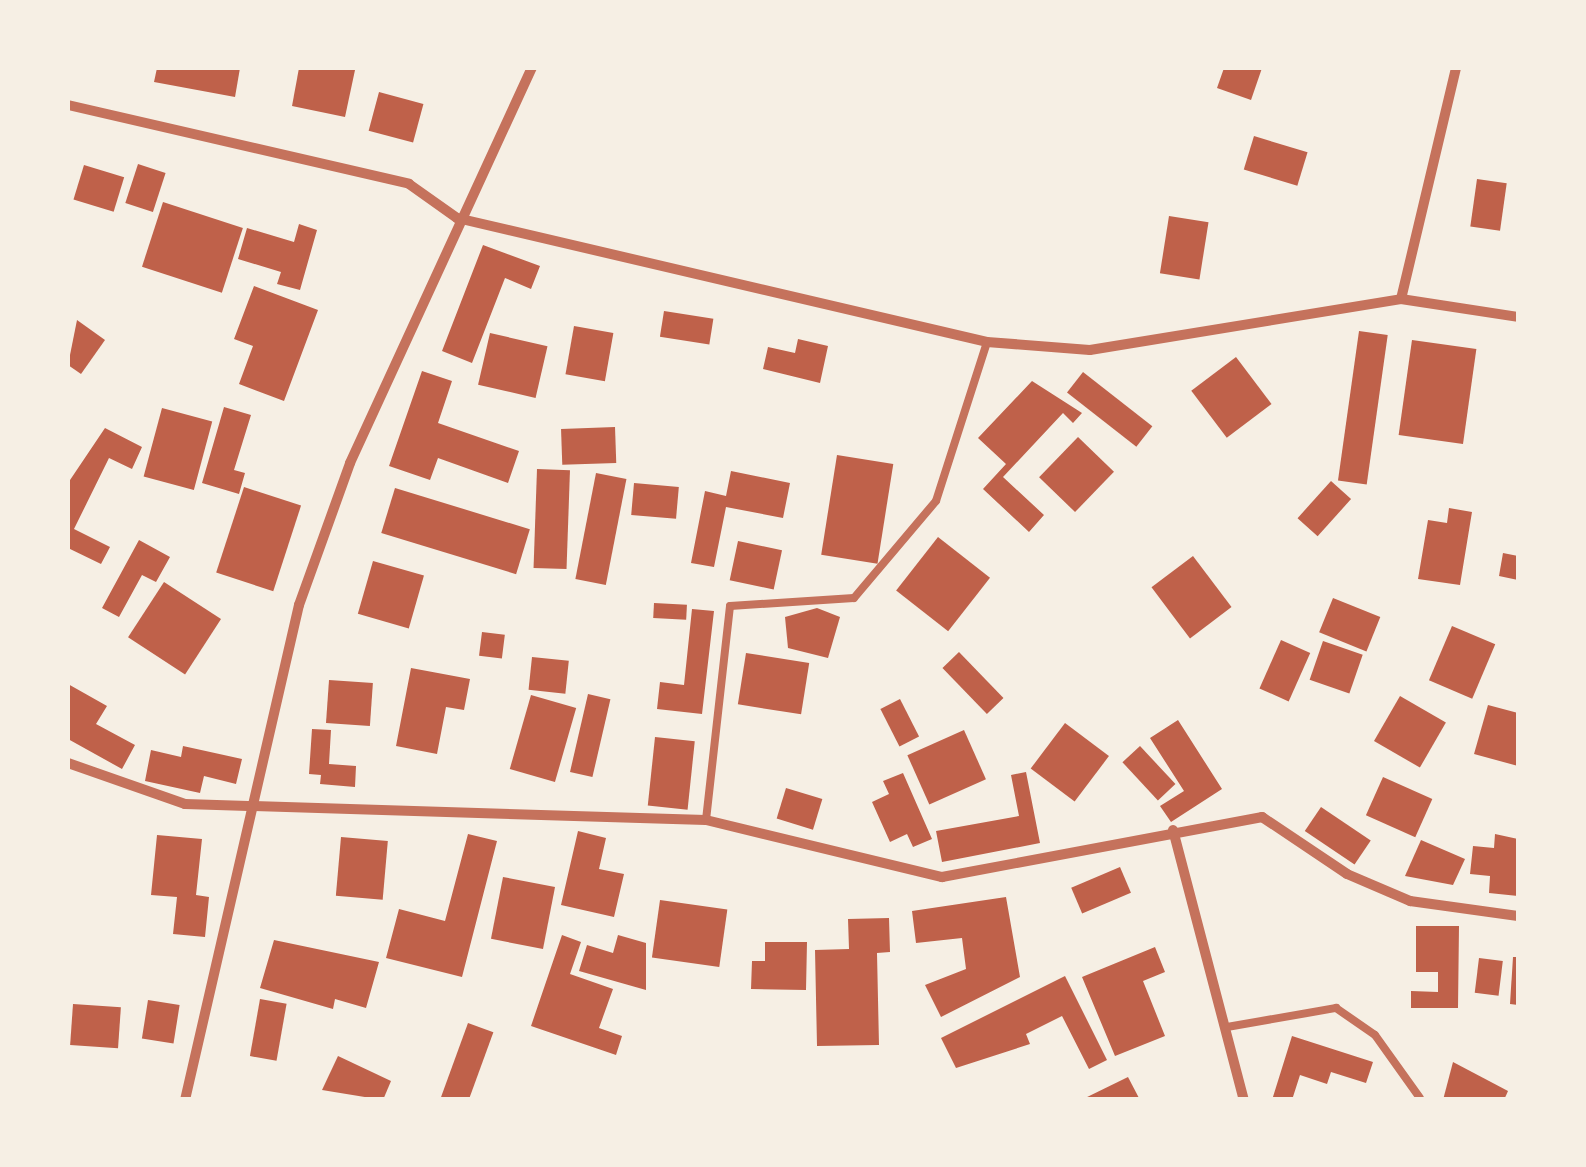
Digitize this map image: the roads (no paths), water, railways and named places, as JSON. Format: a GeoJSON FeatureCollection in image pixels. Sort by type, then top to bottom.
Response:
{"type":"FeatureCollection","features":[{"type":"Feature","properties":{"kind":"street"},"geometry":{"type":"LineString","coordinates":[[185,1100],[260,804],[299,605],[457,218],[532,68]]}},
{"type":"Feature","properties":{"kind":"street"},"geometry":{"type":"LineString","coordinates":[[1401,299],[1456,68]]}},
{"type":"Feature","properties":{"kind":"street"},"geometry":{"type":"LineString","coordinates":[[68,105],[408,184],[457,218],[987,342],[1090,350],[1401,299],[1518,317]]}},
{"type":"Feature","properties":{"kind":"street"},"geometry":{"type":"LineString","coordinates":[[68,763],[185,804],[706,820],[942,877],[1006,872],[1173,830],[1262,817],[1347,874],[1410,902],[1518,916]]}},
{"type":"Feature","properties":{"kind":"street"},"geometry":{"type":"LineString","coordinates":[[1173,830],[1243,1099]]}},
{"type":"Feature","properties":{"kind":"lane"},"geometry":{"type":"LineString","coordinates":[[706,820],[730,606],[854,598],[936,501],[987,342]]}},
{"type":"Feature","properties":{"kind":"lane"},"geometry":{"type":"LineString","coordinates":[[1227,1027],[1336,1008],[1375,1034],[1420,1098]]}}]}
